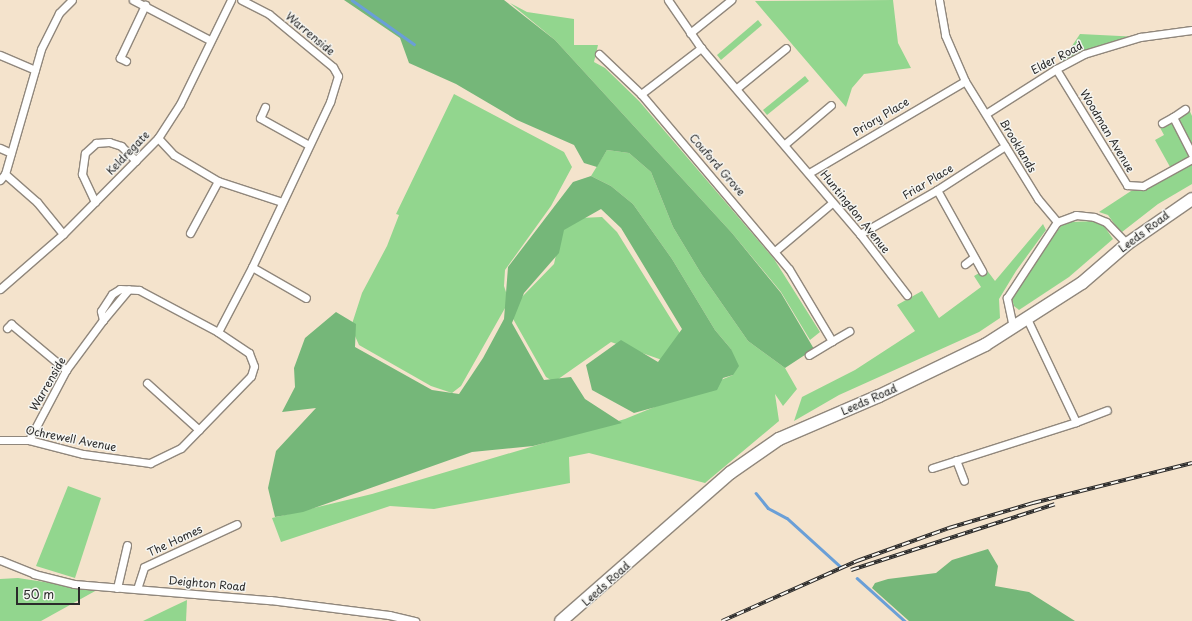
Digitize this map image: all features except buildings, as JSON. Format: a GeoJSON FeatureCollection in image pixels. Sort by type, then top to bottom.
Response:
{"type":"FeatureCollection","features":[{"type":"Feature","properties":{"kind":"main road","name":"Leeds Road"},"geometry":{"type":"LineString","coordinates":[[561,621],[730,473],[779,439],[879,396],[985,344],[1082,283],[1127,244],[1192,199]]}},
{"type":"Feature","properties":{"kind":"street"},"geometry":{"type":"LineString","coordinates":[[63,234],[37,202],[2,177],[11,153],[41,48],[59,13],[72,0]]}},
{"type":"Feature","properties":{"kind":"street"},"geometry":{"type":"LineString","coordinates":[[133,0],[210,40]]}},
{"type":"Feature","properties":{"kind":"street","name":"Keldregate"},"geometry":{"type":"LineString","coordinates":[[0,289],[63,234],[158,138],[180,104],[210,40],[231,0]]}},
{"type":"Feature","properties":{"kind":"street","name":"Warrenside"},"geometry":{"type":"LineString","coordinates":[[29,440],[66,370],[103,320],[129,289],[145,293],[218,332],[252,267],[330,102],[338,80],[336,72],[269,14],[241,0]]}},
{"type":"Feature","properties":{"kind":"street","name":"Huntingdon Avenue"},"geometry":{"type":"LineString","coordinates":[[668,0],[701,48],[785,144],[832,204],[860,234],[907,295]]}},
{"type":"Feature","properties":{"kind":"street"},"geometry":{"type":"LineString","coordinates":[[690,33],[731,0]]}},
{"type":"Feature","properties":{"kind":"street","name":"Brooklands"},"geometry":{"type":"LineString","coordinates":[[939,0],[945,35],[965,81],[1038,200],[1057,222]]}},
{"type":"Feature","properties":{"kind":"street"},"geometry":{"type":"LineString","coordinates":[[119,58],[145,5]]}},
{"type":"Feature","properties":{"kind":"street","name":"Elder Road"},"geometry":{"type":"LineString","coordinates":[[986,113],[1056,69],[1084,54],[1140,37],[1192,30]]}},
{"type":"Feature","properties":{"kind":"street"},"geometry":{"type":"LineString","coordinates":[[641,94],[701,48]]}},
{"type":"Feature","properties":{"kind":"street"},"geometry":{"type":"LineString","coordinates":[[737,88],[786,48]]}},
{"type":"Feature","properties":{"kind":"street","name":"Couford Grove"},"geometry":{"type":"LineString","coordinates":[[599,54],[641,94],[775,251],[832,341]]}},
{"type":"Feature","properties":{"kind":"street"},"geometry":{"type":"LineString","coordinates":[[0,55],[35,70]]}},
{"type":"Feature","properties":{"kind":"street","name":"Woodman Avenue"},"geometry":{"type":"LineString","coordinates":[[1056,69],[1127,185],[1143,186],[1192,159]]}},
{"type":"Feature","properties":{"kind":"street","name":"Priory Place"},"geometry":{"type":"LineString","coordinates":[[809,173],[965,81]]}},
{"type":"Feature","properties":{"kind":"street"},"geometry":{"type":"LineString","coordinates":[[785,144],[831,105]]}},
{"type":"Feature","properties":{"kind":"street"},"geometry":{"type":"LineString","coordinates":[[265,107],[260,118],[309,145]]}},
{"type":"Feature","properties":{"kind":"street"},"geometry":{"type":"LineString","coordinates":[[1162,123],[1186,109]]}},
{"type":"Feature","properties":{"kind":"street"},"geometry":{"type":"LineString","coordinates":[[1172,117],[1192,154]]}},
{"type":"Feature","properties":{"kind":"street"},"geometry":{"type":"LineString","coordinates":[[158,138],[174,155],[218,181],[282,202]]}},
{"type":"Feature","properties":{"kind":"street"},"geometry":{"type":"LineString","coordinates":[[95,202],[82,174],[85,153],[96,143],[109,142],[121,146],[136,161]]}},
{"type":"Feature","properties":{"kind":"street","name":"Friar Place"},"geometry":{"type":"LineString","coordinates":[[860,234],[937,190],[1005,146]]}},
{"type":"Feature","properties":{"kind":"street"},"geometry":{"type":"LineString","coordinates":[[0,148],[11,153]]}},
{"type":"Feature","properties":{"kind":"street"},"geometry":{"type":"LineString","coordinates":[[190,233],[218,181]]}},
{"type":"Feature","properties":{"kind":"street"},"geometry":{"type":"LineString","coordinates":[[937,190],[982,271]]}},
{"type":"Feature","properties":{"kind":"street"},"geometry":{"type":"LineString","coordinates":[[775,251],[832,204]]}},
{"type":"Feature","properties":{"kind":"street"},"geometry":{"type":"LineString","coordinates":[[1013,327],[1007,298],[1057,222],[1076,215],[1094,217],[1106,222],[1127,244]]}},
{"type":"Feature","properties":{"kind":"street"},"geometry":{"type":"LineString","coordinates":[[965,264],[974,256]]}},
{"type":"Feature","properties":{"kind":"street"},"geometry":{"type":"LineString","coordinates":[[252,267],[306,298]]}},
{"type":"Feature","properties":{"kind":"street"},"geometry":{"type":"LineString","coordinates":[[1027,319],[1076,422]]}},
{"type":"Feature","properties":{"kind":"street"},"geometry":{"type":"LineString","coordinates":[[7,328],[11,324],[66,370]]}},
{"type":"Feature","properties":{"kind":"street"},"geometry":{"type":"LineString","coordinates":[[809,355],[849,331]]}},
{"type":"Feature","properties":{"kind":"street","name":"Ochrewell Avenue"},"geometry":{"type":"LineString","coordinates":[[0,440],[29,440],[83,454],[150,463],[181,448],[250,376],[254,366],[249,353],[218,332]]}},
{"type":"Feature","properties":{"kind":"street"},"geometry":{"type":"LineString","coordinates":[[147,383],[199,430]]}},
{"type":"Feature","properties":{"kind":"street"},"geometry":{"type":"LineString","coordinates":[[932,468],[1076,422],[1106,410]]}},
{"type":"Feature","properties":{"kind":"street"},"geometry":{"type":"LineString","coordinates":[[956,460],[964,480]]}},
{"type":"Feature","properties":{"kind":"street","name":"The Homes"},"geometry":{"type":"LineString","coordinates":[[138,589],[144,567],[237,524]]}},
{"type":"Feature","properties":{"kind":"street"},"geometry":{"type":"LineString","coordinates":[[118,588],[126,545]]}},
{"type":"Feature","properties":{"kind":"street","name":"Deighton Road"},"geometry":{"type":"LineString","coordinates":[[0,560],[34,574],[74,584],[197,593],[415,621]]}},
{"type":"Feature","properties":{"kind":"green space"},"geometry":{"type":"Polygon","coordinates":[[[344,0],[504,0],[555,40],[732,233],[781,293],[814,349],[785,368],[748,341],[702,275],[673,227],[651,172],[629,153],[607,150],[597,167],[584,163],[574,145],[517,120],[456,84],[409,63],[400,38],[344,0]]]}},
{"type":"Feature","properties":{"kind":"green space"},"geometry":{"type":"Polygon","coordinates":[[[893,0],[898,43],[911,68],[864,74],[852,88],[846,107],[755,1],[893,0]]]}},
{"type":"Feature","properties":{"kind":"green space"},"geometry":{"type":"Polygon","coordinates":[[[510,3],[527,12],[574,19],[574,45],[598,45],[594,62],[605,68],[639,101],[774,259],[820,332],[810,340],[781,292],[732,233],[555,40],[510,3]]]}},
{"type":"Feature","properties":{"kind":"green space"},"geometry":{"type":"Polygon","coordinates":[[[758,20],[762,25],[721,60],[717,55],[758,20]]]}},
{"type":"Feature","properties":{"kind":"green space"},"geometry":{"type":"Polygon","coordinates":[[[1080,34],[1140,37],[1058,67],[1080,34]]]}},
{"type":"Feature","properties":{"kind":"green space"},"geometry":{"type":"Polygon","coordinates":[[[805,76],[809,81],[767,115],[763,110],[805,76]]]}},
{"type":"Feature","properties":{"kind":"green space"},"geometry":{"type":"Polygon","coordinates":[[[454,94],[564,152],[572,167],[551,206],[505,270],[504,286],[509,301],[461,386],[452,393],[431,386],[359,345],[351,327],[362,293],[387,246],[399,215],[396,214],[454,94]]]}},
{"type":"Feature","properties":{"kind":"green space"},"geometry":{"type":"Polygon","coordinates":[[[1187,105],[1192,116],[1192,184],[1158,204],[1122,232],[1108,215],[1099,212],[1131,191],[1149,188],[1174,174],[1155,140],[1164,135],[1158,124],[1187,105]]]}},
{"type":"Feature","properties":{"kind":"green space"},"geometry":{"type":"Polygon","coordinates":[[[607,150],[629,153],[651,172],[673,227],[702,275],[748,341],[785,368],[797,389],[783,406],[775,394],[779,421],[705,483],[589,453],[569,457],[570,483],[434,509],[390,506],[281,542],[272,518],[372,494],[625,419],[733,375],[731,349],[715,330],[672,259],[633,204],[611,186],[591,176],[607,150]]]}},
{"type":"Feature","properties":{"kind":"green space"},"geometry":{"type":"Polygon","coordinates":[[[591,176],[611,186],[633,204],[672,259],[715,330],[731,349],[739,366],[733,375],[723,378],[717,390],[634,413],[592,390],[586,365],[621,340],[658,362],[682,329],[621,228],[601,209],[564,230],[559,253],[524,293],[512,323],[544,380],[571,377],[585,399],[622,423],[533,446],[472,452],[303,512],[275,517],[268,488],[276,451],[316,408],[282,412],[295,387],[294,368],[305,338],[336,312],[356,324],[355,347],[432,390],[459,394],[483,358],[504,319],[508,267],[573,182],[591,176]]]}},
{"type":"Feature","properties":{"kind":"green space"},"geometry":{"type":"Polygon","coordinates":[[[602,217],[617,232],[681,335],[662,360],[611,342],[554,382],[546,377],[512,317],[519,300],[554,264],[562,228],[580,218],[602,217]]]}},
{"type":"Feature","properties":{"kind":"green space"},"geometry":{"type":"Polygon","coordinates":[[[1096,221],[1104,226],[1113,239],[1069,277],[1019,310],[1014,306],[1012,299],[1016,288],[1061,226],[1070,222],[1096,221]]]}},
{"type":"Feature","properties":{"kind":"green space"},"geometry":{"type":"Polygon","coordinates":[[[1043,224],[1046,230],[1016,271],[999,299],[1000,318],[979,332],[839,395],[794,421],[802,397],[855,370],[915,331],[897,305],[922,291],[939,318],[981,287],[974,276],[986,269],[995,281],[1043,224]]]}},
{"type":"Feature","properties":{"kind":"green space"},"geometry":{"type":"Polygon","coordinates":[[[68,486],[101,498],[75,578],[36,566],[68,486]]]}},
{"type":"Feature","properties":{"kind":"green space"},"geometry":{"type":"Polygon","coordinates":[[[988,549],[998,566],[995,586],[1029,592],[1075,621],[909,621],[872,588],[875,583],[888,579],[936,573],[952,560],[988,549]]]}},
{"type":"Feature","properties":{"kind":"green space"},"geometry":{"type":"Polygon","coordinates":[[[18,578],[97,590],[41,621],[0,621],[0,579],[18,578]]]}},
{"type":"Feature","properties":{"kind":"green space"},"geometry":{"type":"Polygon","coordinates":[[[187,600],[186,621],[143,621],[170,608],[187,600]]]}},
{"type":"Feature","properties":{"kind":"waterway"},"geometry":{"type":"LineString","coordinates":[[352,0],[414,44]]}},
{"type":"Feature","properties":{"kind":"waterway"},"geometry":{"type":"LineString","coordinates":[[756,493],[768,508],[787,518],[840,566]]}},
{"type":"Feature","properties":{"kind":"waterway"},"geometry":{"type":"LineString","coordinates":[[857,578],[905,621]]}},
{"type":"Feature","properties":{"kind":"railway"},"geometry":{"type":"LineString","coordinates":[[722,621],[857,561],[949,528],[1033,503],[1192,463]]}},
{"type":"Feature","properties":{"kind":"railway"},"geometry":{"type":"LineString","coordinates":[[851,570],[1055,504]]}}]}
